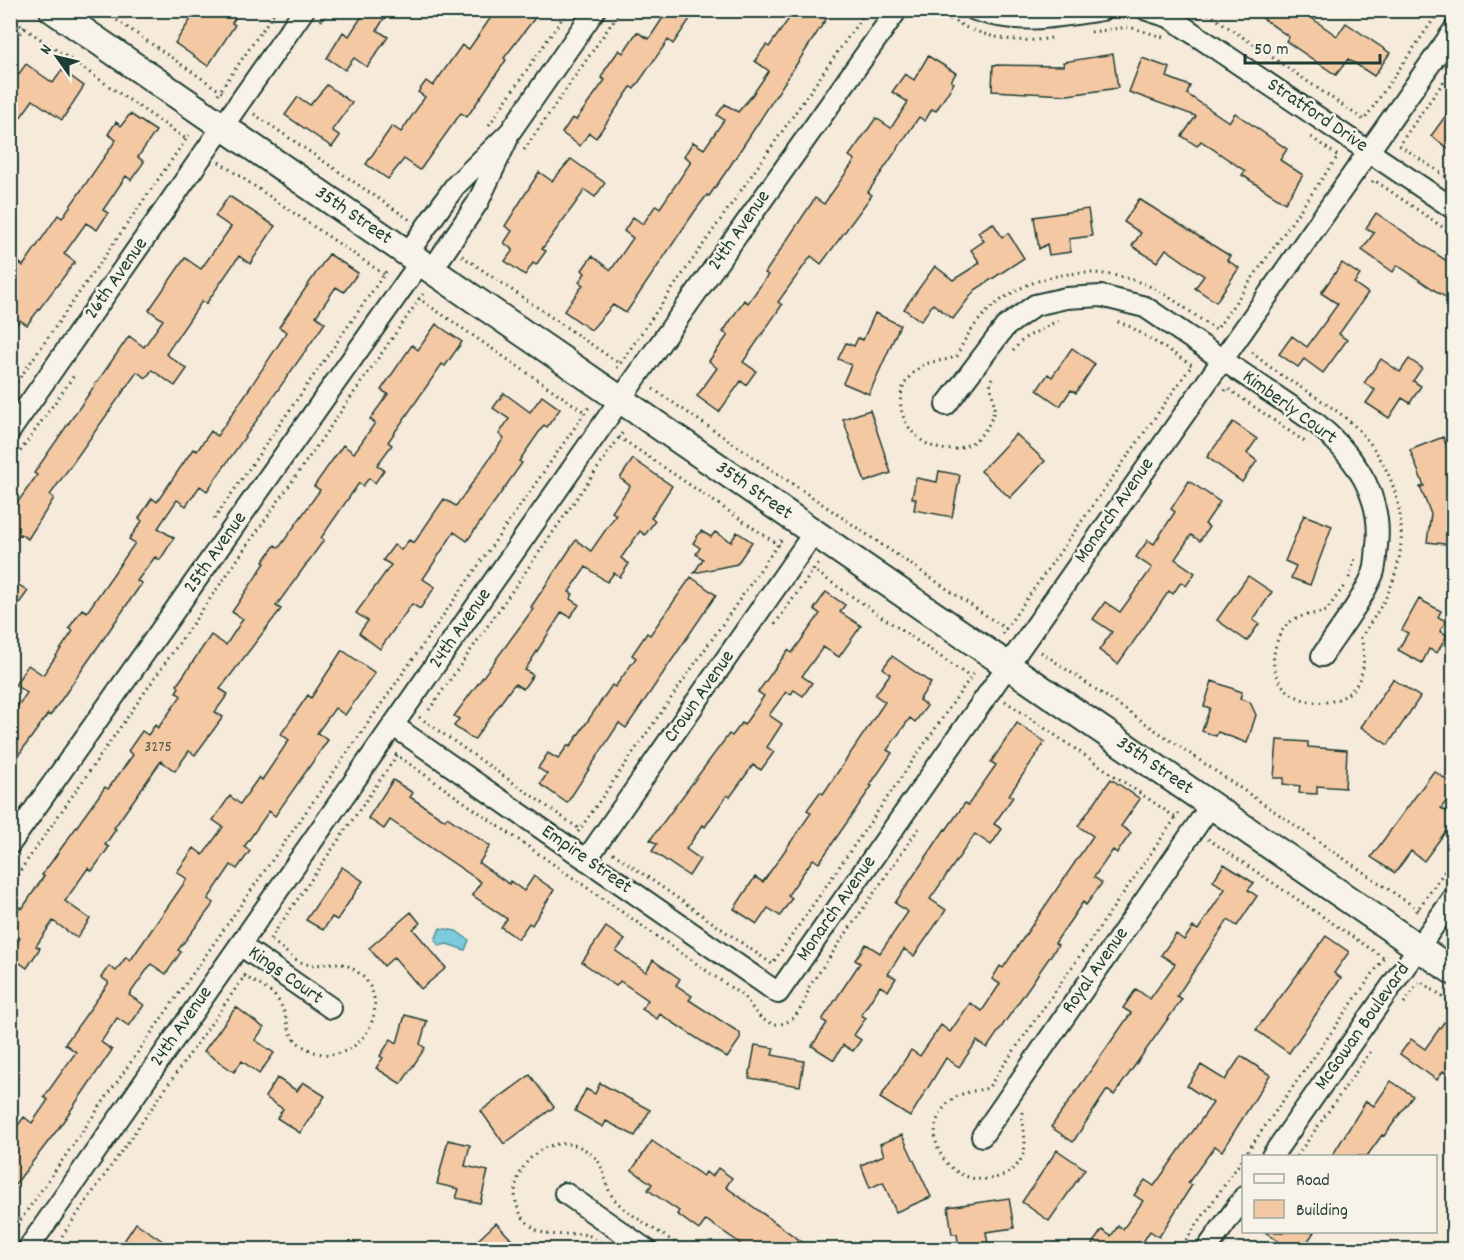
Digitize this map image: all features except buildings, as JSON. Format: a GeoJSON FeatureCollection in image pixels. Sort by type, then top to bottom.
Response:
{"type":"FeatureCollection","features":[{"type":"Feature","properties":{"kind":"street","name":"35th Street"},"geometry":{"type":"LineString","coordinates":[[54,10],[1454,972]]}},
{"type":"Feature","properties":{"kind":"street","name":"26th Avenue"},"geometry":{"type":"LineString","coordinates":[[10,431],[304,10]]}},
{"type":"Feature","properties":{"kind":"street"},"geometry":{"type":"LineString","coordinates":[[420,261],[478,202],[510,132],[595,10]]}},
{"type":"Feature","properties":{"kind":"street","name":"24th Avenue"},"geometry":{"type":"LineString","coordinates":[[27,1250],[381,744],[394,726],[414,714],[620,400],[897,10]]}},
{"type":"Feature","properties":{"kind":"street"},"geometry":{"type":"LineString","coordinates":[[975,10],[998,18],[1028,21],[1102,10]]}},
{"type":"Feature","properties":{"kind":"street","name":"Stratford Drive"},"geometry":{"type":"LineString","coordinates":[[1147,10],[1168,17],[1454,209]]}},
{"type":"Feature","properties":{"kind":"street","name":"Monarch Avenue"},"geometry":{"type":"LineString","coordinates":[[778,993],[1454,30]]}},
{"type":"Feature","properties":{"kind":"street"},"geometry":{"type":"LineString","coordinates":[[420,261],[455,186],[510,132]]}},
{"type":"Feature","properties":{"kind":"street","name":"25th Avenue"},"geometry":{"type":"LineString","coordinates":[[10,844],[420,261]]}},
{"type":"Feature","properties":{"kind":"street","name":"Kimberly Court"},"geometry":{"type":"LineString","coordinates":[[946,405],[1005,327],[1035,305],[1066,298],[1101,296],[1145,308],[1340,443],[1360,469],[1373,498],[1378,534],[1374,571],[1360,601],[1322,656]]}},
{"type":"Feature","properties":{"kind":"street","name":"Crown Avenue"},"geometry":{"type":"LineString","coordinates":[[586,860],[804,527]]}},
{"type":"Feature","properties":{"kind":"street","name":"Empire Street"},"geometry":{"type":"LineString","coordinates":[[394,726],[778,993]]}},
{"type":"Feature","properties":{"kind":"street","name":"Royal Avenue"},"geometry":{"type":"LineString","coordinates":[[982,1136],[1210,805]]}},
{"type":"Feature","properties":{"kind":"street","name":"McGowan Boulevard"},"geometry":{"type":"LineString","coordinates":[[1273,1155],[1454,897]]}},
{"type":"Feature","properties":{"kind":"street","name":"Kings Court"},"geometry":{"type":"LineString","coordinates":[[240,945],[331,1008]]}},
{"type":"Feature","properties":{"kind":"street"},"geometry":{"type":"LineString","coordinates":[[565,1193],[648,1250]]}},
{"type":"Feature","properties":{"kind":"street"},"geometry":{"type":"LineString","coordinates":[[1206,1250],[1242,1200]]}},
{"type":"Feature","properties":{"kind":"path"},"geometry":{"type":"LineString","coordinates":[[102,10],[220,93],[276,10]]}},
{"type":"Feature","properties":{"kind":"path"},"geometry":{"type":"LineString","coordinates":[[482,132],[568,10]]}},
{"type":"Feature","properties":{"kind":"path"},"geometry":{"type":"LineString","coordinates":[[518,159],[621,10]]}},
{"type":"Feature","properties":{"kind":"path"},"geometry":{"type":"LineString","coordinates":[[617,368],[867,10]]}},
{"type":"Feature","properties":{"kind":"path"},"geometry":{"type":"LineString","coordinates":[[934,10],[972,30],[1006,39],[1036,41],[1057,37]]}},
{"type":"Feature","properties":{"kind":"path"},"geometry":{"type":"LineString","coordinates":[[1203,10],[1364,120],[1440,10]]}},
{"type":"Feature","properties":{"kind":"path"},"geometry":{"type":"LineString","coordinates":[[10,48],[27,24]]}},
{"type":"Feature","properties":{"kind":"path"},"geometry":{"type":"LineString","coordinates":[[20,25],[191,143]]}},
{"type":"Feature","properties":{"kind":"path"},"geometry":{"type":"LineString","coordinates":[[1087,33],[1129,27],[1165,38]]}},
{"type":"Feature","properties":{"kind":"path"},"geometry":{"type":"LineString","coordinates":[[1454,67],[1400,145],[1454,182]]}},
{"type":"Feature","properties":{"kind":"path"},"geometry":{"type":"LineString","coordinates":[[253,113],[412,223],[417,213]]}},
{"type":"Feature","properties":{"kind":"path"},"geometry":{"type":"LineString","coordinates":[[995,374],[990,381],[994,406],[991,420],[984,432],[971,443],[953,450],[938,449],[914,436],[901,409],[901,394],[913,372],[935,359],[957,356],[976,326],[994,307],[1015,289],[1037,280],[1082,272],[1118,276],[1146,285],[1163,294],[1216,330],[1338,156],[1300,130]]}},
{"type":"Feature","properties":{"kind":"path"},"geometry":{"type":"LineString","coordinates":[[10,392],[189,135]]}},
{"type":"Feature","properties":{"kind":"path"},"geometry":{"type":"LineString","coordinates":[[217,160],[388,278]]}},
{"type":"Feature","properties":{"kind":"path"},"geometry":{"type":"LineString","coordinates":[[1374,180],[1454,235]]}},
{"type":"Feature","properties":{"kind":"path"},"geometry":{"type":"LineString","coordinates":[[466,246],[459,255],[624,367]]}},
{"type":"Feature","properties":{"kind":"path"},"geometry":{"type":"LineString","coordinates":[[10,885],[423,294]]}},
{"type":"Feature","properties":{"kind":"path"},"geometry":{"type":"LineString","coordinates":[[414,296],[590,416]]}},
{"type":"Feature","properties":{"kind":"path"},"geometry":{"type":"LineString","coordinates":[[1010,353],[1023,339],[1045,326],[1066,318]]}},
{"type":"Feature","properties":{"kind":"path"},"geometry":{"type":"LineString","coordinates":[[1002,634],[1192,365],[1131,327],[1113,320]]}},
{"type":"Feature","properties":{"kind":"path"},"geometry":{"type":"LineString","coordinates":[[1252,352],[1340,413],[1357,429],[1375,449],[1398,498],[1402,531],[1400,553],[1394,578],[1380,608],[1361,638],[1366,662],[1359,679],[1350,692],[1339,699],[1326,703],[1306,702],[1290,694],[1275,672],[1273,655],[1277,638],[1290,622],[1300,616],[1326,611],[1348,581],[1358,550]]}},
{"type":"Feature","properties":{"kind":"path"},"geometry":{"type":"LineString","coordinates":[[653,388],[1011,633]]}},
{"type":"Feature","properties":{"kind":"path"},"geometry":{"type":"LineString","coordinates":[[1227,388],[1316,449]]}},
{"type":"Feature","properties":{"kind":"path"},"geometry":{"type":"LineString","coordinates":[[10,1235],[589,407]]}},
{"type":"Feature","properties":{"kind":"path"},"geometry":{"type":"LineString","coordinates":[[414,714],[623,432]]}},
{"type":"Feature","properties":{"kind":"path"},"geometry":{"type":"LineString","coordinates":[[615,434],[783,549]]}},
{"type":"Feature","properties":{"kind":"path"},"geometry":{"type":"LineString","coordinates":[[567,847],[778,545],[804,527]]}},
{"type":"Feature","properties":{"kind":"path"},"geometry":{"type":"LineString","coordinates":[[808,566],[976,682]]}},
{"type":"Feature","properties":{"kind":"path"},"geometry":{"type":"LineString","coordinates":[[1037,649],[1418,910],[1454,858]]}},
{"type":"Feature","properties":{"kind":"path"},"geometry":{"type":"LineString","coordinates":[[611,852],[772,964],[975,671]]}},
{"type":"Feature","properties":{"kind":"path"},"geometry":{"type":"LineString","coordinates":[[999,712],[1010,696]]}},
{"type":"Feature","properties":{"kind":"path"},"geometry":{"type":"LineString","coordinates":[[1001,698],[1182,821]]}},
{"type":"Feature","properties":{"kind":"path"},"geometry":{"type":"LineString","coordinates":[[414,714],[419,724]]}},
{"type":"Feature","properties":{"kind":"path"},"geometry":{"type":"LineString","coordinates":[[414,714],[585,832]]}},
{"type":"Feature","properties":{"kind":"path"},"geometry":{"type":"LineString","coordinates":[[381,744],[743,996],[761,1018],[778,1023],[791,1020],[801,1012],[809,987],[925,820]]}},
{"type":"Feature","properties":{"kind":"path"},"geometry":{"type":"LineString","coordinates":[[265,945],[402,750]]}},
{"type":"Feature","properties":{"kind":"path"},"geometry":{"type":"LineString","coordinates":[[1206,838],[1385,958],[1245,1155]]}},
{"type":"Feature","properties":{"kind":"path"},"geometry":{"type":"LineString","coordinates":[[59,1240],[248,971]]}},
{"type":"Feature","properties":{"kind":"path"},"geometry":{"type":"LineString","coordinates":[[1400,1010],[1420,981],[1454,1005]]}},
{"type":"Feature","properties":{"kind":"path"},"geometry":{"type":"LineString","coordinates":[[1298,1155],[1372,1049]]}},
{"type":"Feature","properties":{"kind":"path"},"geometry":{"type":"LineString","coordinates":[[1179,1250],[1242,1160]]}},
{"type":"Feature","properties":{"kind":"water"},"geometry":{"type":"Polygon","coordinates":[[[440,928],[456,931],[469,940],[465,950],[447,944],[439,946],[435,940],[440,928]]]}}]}
